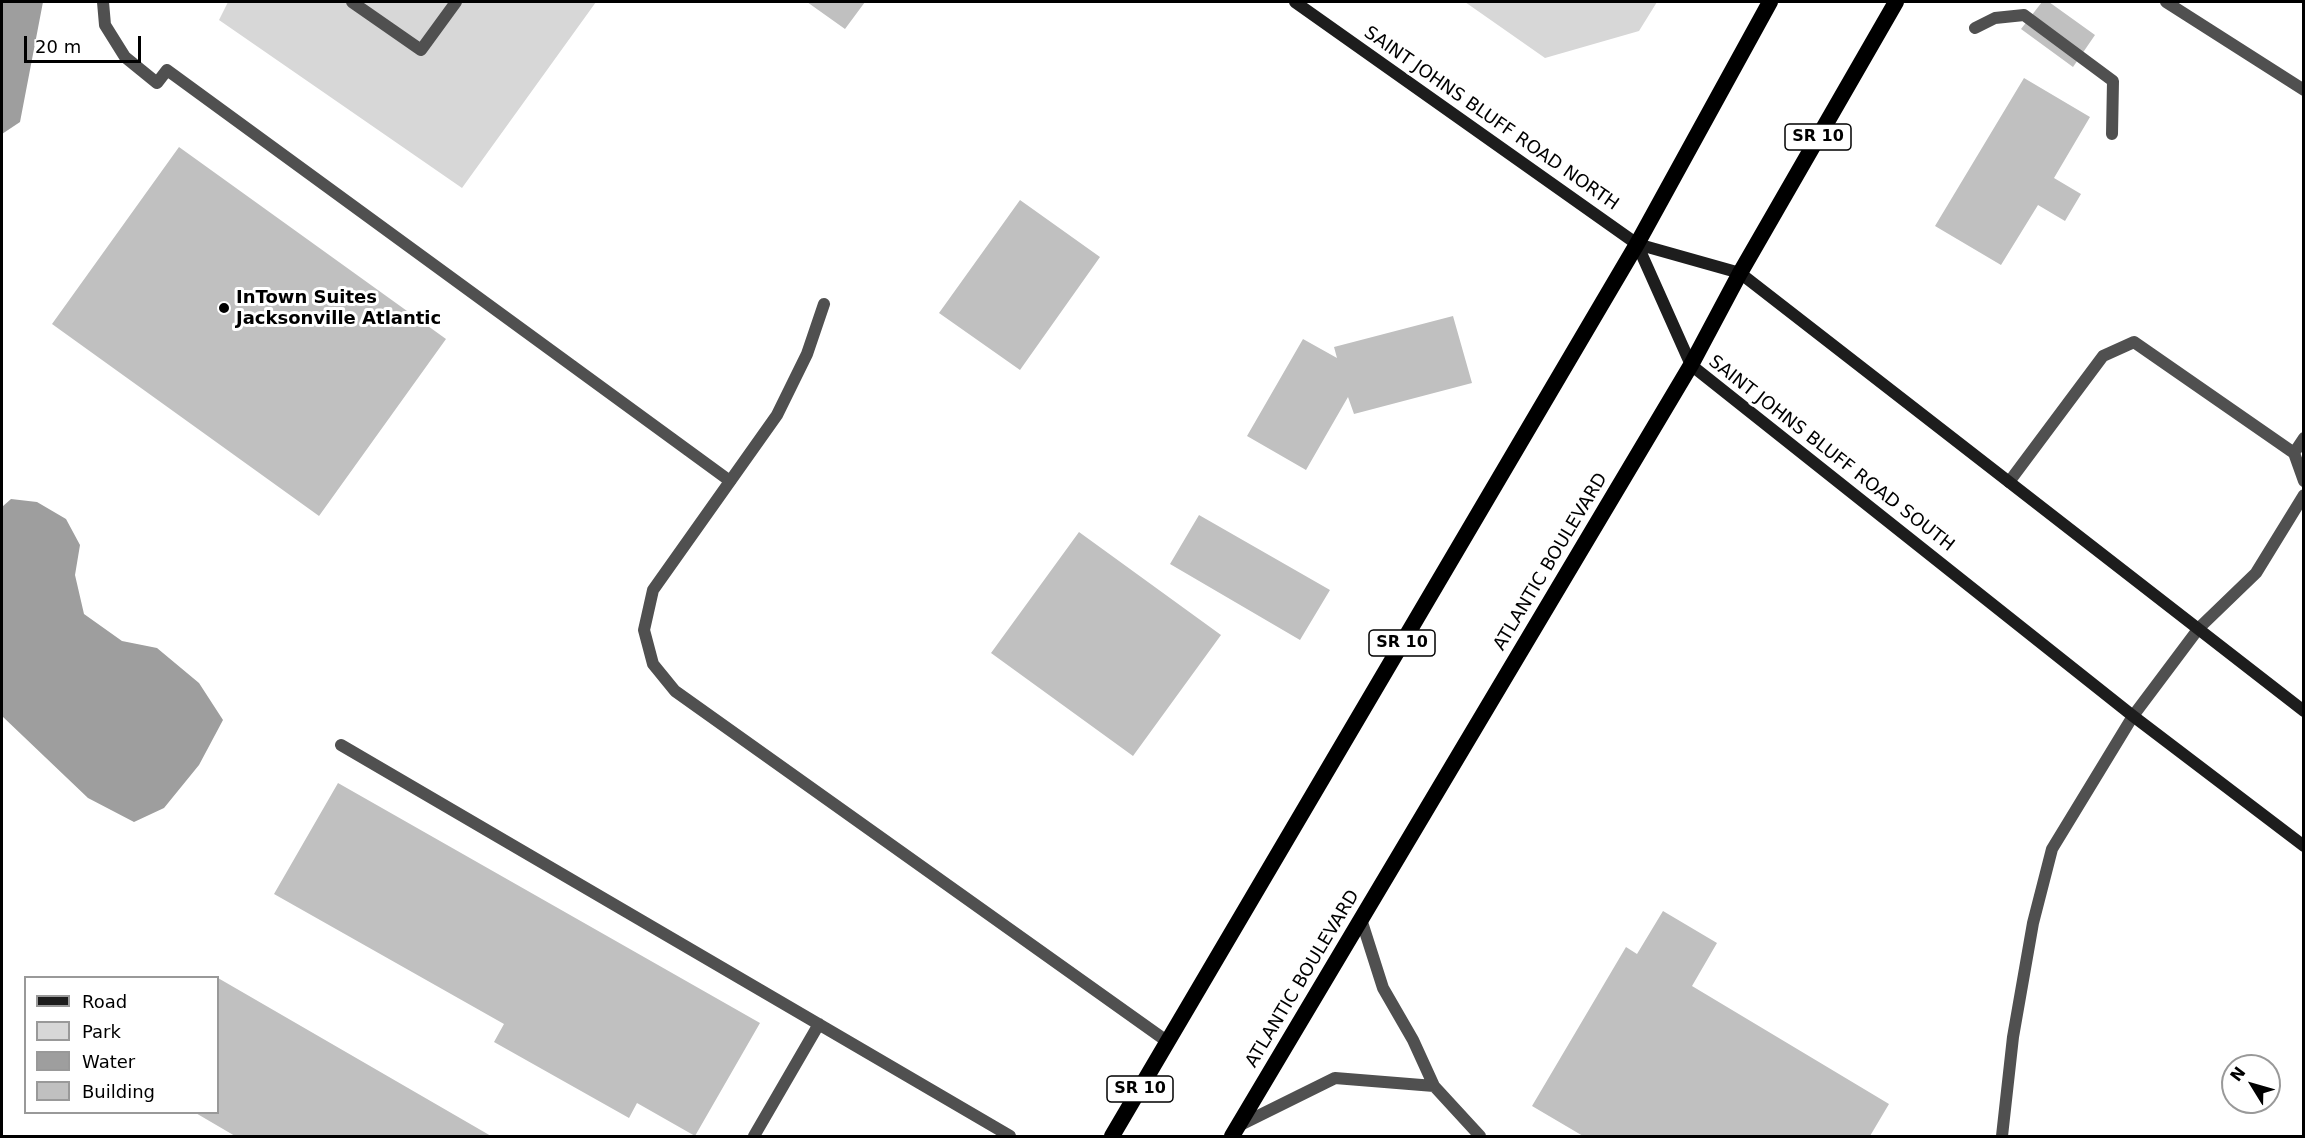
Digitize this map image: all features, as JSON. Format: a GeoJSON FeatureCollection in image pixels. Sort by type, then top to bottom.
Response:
{"type":"FeatureCollection","features":[{"type":"Feature","properties":{"kind":"highway","name":"SR 10"},"geometry":{"type":"LineString","coordinates":[[1112,1137],[1637,244],[1770,2]]}},
{"type":"Feature","properties":{"kind":"highway","name":"ATLANTIC BOULEVARD"},"geometry":{"type":"LineString","coordinates":[[1235,1131],[1691,365],[1740,273],[1896,2]]}},
{"type":"Feature","properties":{"kind":"main road","name":"SAINT JOHNS BLUFF ROAD NORTH"},"geometry":{"type":"LineString","coordinates":[[1295,2],[1637,244]]}},
{"type":"Feature","properties":{"kind":"main road"},"geometry":{"type":"LineString","coordinates":[[1637,244],[1740,273],[2304,711]]}},
{"type":"Feature","properties":{"kind":"main road","name":"SAINT JOHNS BLUFF ROAD SOUTH"},"geometry":{"type":"LineString","coordinates":[[1637,244],[1691,365],[2133,716],[2304,846]]}},
{"type":"Feature","properties":{"kind":"street"},"geometry":{"type":"LineString","coordinates":[[103,2],[105,25],[125,57],[157,83],[167,70],[730,481]]}},
{"type":"Feature","properties":{"kind":"street"},"geometry":{"type":"LineString","coordinates":[[352,2],[421,50],[456,2]]}},
{"type":"Feature","properties":{"kind":"street"},"geometry":{"type":"LineString","coordinates":[[2166,2],[2304,90]]}},
{"type":"Feature","properties":{"kind":"street"},"geometry":{"type":"LineString","coordinates":[[1975,28],[1995,18],[2024,15],[2113,81],[2112,134]]}},
{"type":"Feature","properties":{"kind":"street"},"geometry":{"type":"LineString","coordinates":[[824,304],[807,354],[777,415],[652,590],[644,630],[653,664],[675,691],[1168,1042]]}},
{"type":"Feature","properties":{"kind":"street"},"geometry":{"type":"LineString","coordinates":[[2010,482],[2103,357],[2134,342],[2294,453],[2304,481]]}},
{"type":"Feature","properties":{"kind":"street"},"geometry":{"type":"LineString","coordinates":[[2294,453],[2304,438]]}},
{"type":"Feature","properties":{"kind":"street"},"geometry":{"type":"LineString","coordinates":[[2002,1137],[2013,1037],[2033,922],[2052,849],[2133,716],[2199,628],[2256,573],[2304,495]]}},
{"type":"Feature","properties":{"kind":"street"},"geometry":{"type":"LineString","coordinates":[[341,745],[1010,1137]]}},
{"type":"Feature","properties":{"kind":"street"},"geometry":{"type":"LineString","coordinates":[[1361,919],[1383,988],[1413,1040],[1434,1086],[1480,1137]]}},
{"type":"Feature","properties":{"kind":"street"},"geometry":{"type":"LineString","coordinates":[[754,1137],[819,1024]]}},
{"type":"Feature","properties":{"kind":"street"},"geometry":{"type":"LineString","coordinates":[[1235,1131],[1335,1078],[1434,1086]]}},
{"type":"Feature","properties":{"kind":"green space"},"geometry":{"type":"Polygon","coordinates":[[[228,2],[596,2],[462,188],[219,20],[228,2]]]}},
{"type":"Feature","properties":{"kind":"green space"},"geometry":{"type":"Polygon","coordinates":[[[1465,2],[1657,2],[1639,31],[1545,58],[1465,2]]]}},
{"type":"Feature","properties":{"kind":"water"},"geometry":{"type":"Polygon","coordinates":[[[2,2],[43,2],[20,122],[2,134],[2,2]]]}},
{"type":"Feature","properties":{"kind":"water"},"geometry":{"type":"Polygon","coordinates":[[[11,499],[37,502],[66,519],[80,545],[75,575],[84,614],[122,641],[157,648],[199,683],[223,720],[199,765],[164,808],[134,822],[88,798],[2,716],[2,507],[11,499]]]}},
{"type":"Feature","properties":{"kind":"building"},"geometry":{"type":"Polygon","coordinates":[[[807,2],[865,2],[845,29],[807,2]]]}},
{"type":"Feature","properties":{"kind":"building"},"geometry":{"type":"Polygon","coordinates":[[[2042,2],[2049,2],[2095,35],[2073,67],[2021,29],[2042,2]]]}},
{"type":"Feature","properties":{"kind":"building"},"geometry":{"type":"Polygon","coordinates":[[[2024,78],[2090,117],[2054,178],[2081,194],[2065,221],[2038,205],[2001,265],[1935,226],[2024,78]]]}},
{"type":"Feature","properties":{"kind":"building"},"geometry":{"type":"Polygon","coordinates":[[[179,147],[446,339],[319,516],[52,324],[179,147]]]}},
{"type":"Feature","properties":{"kind":"building"},"geometry":{"type":"Polygon","coordinates":[[[1020,200],[1100,257],[1020,370],[939,313],[1020,200]]]}},
{"type":"Feature","properties":{"kind":"building"},"geometry":{"type":"Polygon","coordinates":[[[1453,316],[1472,383],[1354,414],[1348,397],[1306,470],[1247,436],[1303,339],[1337,358],[1334,347],[1453,316]]]}},
{"type":"Feature","properties":{"kind":"building"},"geometry":{"type":"Polygon","coordinates":[[[1199,515],[1330,590],[1300,640],[1170,564],[1199,515]]]}},
{"type":"Feature","properties":{"kind":"building"},"geometry":{"type":"Polygon","coordinates":[[[1079,532],[1221,635],[1133,756],[991,653],[1079,532]]]}},
{"type":"Feature","properties":{"kind":"building"},"geometry":{"type":"Polygon","coordinates":[[[338,783],[760,1023],[695,1136],[637,1103],[629,1118],[494,1042],[504,1024],[274,894],[338,783]]]}},
{"type":"Feature","properties":{"kind":"building"},"geometry":{"type":"Polygon","coordinates":[[[1663,911],[1717,943],[1692,986],[1889,1104],[1870,1136],[1583,1136],[1532,1106],[1626,947],[1637,954],[1663,911]]]}},
{"type":"Feature","properties":{"kind":"building"},"geometry":{"type":"Polygon","coordinates":[[[219,979],[491,1136],[235,1136],[197,1114],[219,1114],[219,979]]]}},
{"type":"Feature","properties":{"kind":"place","name":"InTown Suites Jacksonville Atlantic"},"geometry":{"type":"Point","coordinates":[224,308]}}]}
